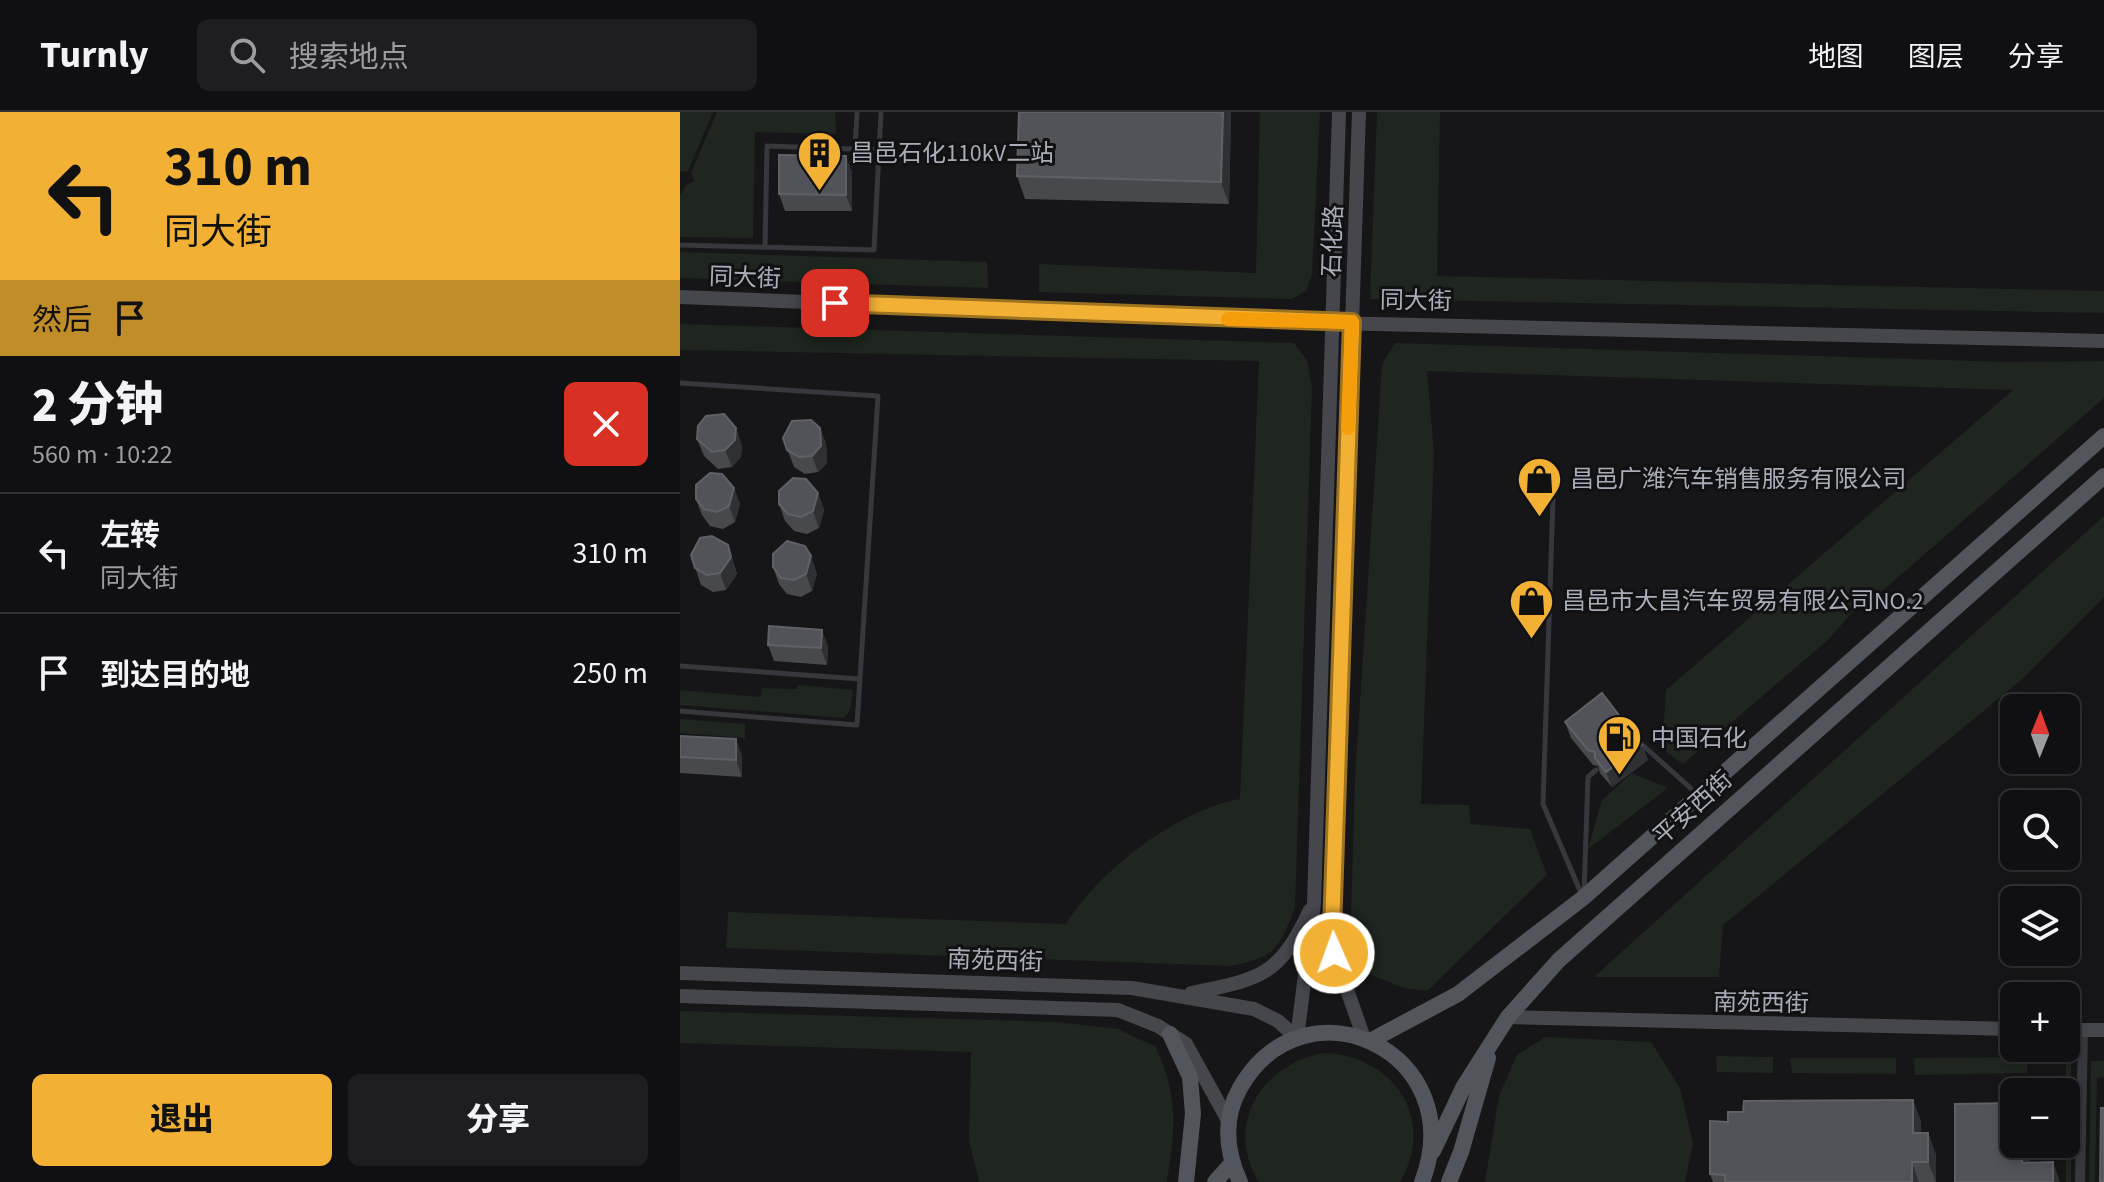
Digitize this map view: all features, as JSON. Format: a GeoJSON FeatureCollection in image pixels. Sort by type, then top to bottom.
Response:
{"type":"FeatureCollection","features":[{"type":"Feature","properties":{"kind":"main road","name":"石化路"},"geometry":{"type":"LineString","coordinates":[[1297,1038],[1314,903],[1339,112]]}},
{"type":"Feature","properties":{"kind":"main road","name":"石化路"},"geometry":{"type":"LineString","coordinates":[[1359,112],[1332,931],[1334,953],[1367,1039]]}},
{"type":"Feature","properties":{"kind":"main road","name":"同大街"},"geometry":{"type":"LineString","coordinates":[[680,297],[1332,323],[2104,341]]}},
{"type":"Feature","properties":{"kind":"main road","name":"平安西街"},"geometry":{"type":"LineString","coordinates":[[1367,1039],[1458,994],[1583,898],[2104,436]]}},
{"type":"Feature","properties":{"kind":"main road","name":"平安西街"},"geometry":{"type":"LineString","coordinates":[[1422,1182],[1464,1086],[1508,1017],[1559,960],[2104,476]]}},
{"type":"Feature","properties":{"kind":"main road"},"geometry":{"type":"LineString","coordinates":[[1182,995],[1264,974],[1296,940],[1314,903]]}},
{"type":"Feature","properties":{"kind":"main road","name":"南苑西街"},"geometry":{"type":"LineString","coordinates":[[680,973],[1132,988],[1254,1009],[1278,1021],[1297,1038]]}},
{"type":"Feature","properties":{"kind":"main road","name":"南苑西街"},"geometry":{"type":"LineString","coordinates":[[680,996],[1118,1010],[1186,1044],[1229,1122]]}},
{"type":"Feature","properties":{"kind":"main road","name":"南苑西街"},"geometry":{"type":"LineString","coordinates":[[1508,1017],[2000,1029]]}},
{"type":"Feature","properties":{"kind":"main road"},"geometry":{"type":"LineString","coordinates":[[2083,1030],[2104,1030]]}},
{"type":"Feature","properties":{"kind":"main road"},"geometry":{"type":"LineString","coordinates":[[1240,1182],[1232,1163],[1229,1122],[1235,1096],[1248,1074],[1267,1055],[1297,1038],[1323,1033],[1367,1039],[1399,1059],[1421,1085],[1432,1117],[1433,1151]]}},
{"type":"Feature","properties":{"kind":"main road"},"geometry":{"type":"LineString","coordinates":[[1170,1034],[1190,1077],[1193,1114],[1186,1182]]}},
{"type":"Feature","properties":{"kind":"main road"},"geometry":{"type":"LineString","coordinates":[[1449,1182],[1461,1152],[1493,1040]]}},
{"type":"Feature","properties":{"kind":"main road"},"geometry":{"type":"LineString","coordinates":[[1215,1182],[1232,1163]]}},
{"type":"Feature","properties":{"kind":"street"},"geometry":{"type":"LineString","coordinates":[[2080,1182],[2083,1030]]}},
{"type":"Feature","properties":{"kind":"lane"},"geometry":{"type":"LineString","coordinates":[[855,149],[857,112]]}},
{"type":"Feature","properties":{"kind":"lane"},"geometry":{"type":"LineString","coordinates":[[680,245],[874,250],[881,112]]}},
{"type":"Feature","properties":{"kind":"lane"},"geometry":{"type":"LineString","coordinates":[[765,247],[767,146],[879,150]]}},
{"type":"Feature","properties":{"kind":"lane"},"geometry":{"type":"LineString","coordinates":[[680,383],[878,396],[857,725],[680,711]]}},
{"type":"Feature","properties":{"kind":"lane"},"geometry":{"type":"LineString","coordinates":[[1553,499],[1543,804],[1583,898]]}},
{"type":"Feature","properties":{"kind":"lane"},"geometry":{"type":"LineString","coordinates":[[680,666],[860,679]]}},
{"type":"Feature","properties":{"kind":"lane"},"geometry":{"type":"LineString","coordinates":[[1635,739],[1700,796]]}},
{"type":"Feature","properties":{"kind":"lane"},"geometry":{"type":"LineString","coordinates":[[1583,898],[1588,777],[1596,770]]}},
{"type":"Feature","properties":{"kind":"shaded area"},"geometry":{"type":"Polygon","coordinates":[[[680,112],[713,112],[688,171],[680,172],[680,112]]]}},
{"type":"Feature","properties":{"kind":"shaded area"},"geometry":{"type":"Polygon","coordinates":[[[717,112],[835,112],[836,134],[755,132],[753,238],[680,237],[680,196],[686,185],[695,181],[691,173],[717,112]]]}},
{"type":"Feature","properties":{"kind":"shaded area"},"geometry":{"type":"Polygon","coordinates":[[[1260,112],[1320,112],[1312,275],[1306,291],[1292,299],[1039,292],[1039,264],[1256,273],[1260,112]]]}},
{"type":"Feature","properties":{"kind":"shaded area"},"geometry":{"type":"Polygon","coordinates":[[[1377,112],[1440,112],[1437,276],[2104,291],[2104,313],[1370,299],[1377,112]]]}},
{"type":"Feature","properties":{"kind":"shaded area"},"geometry":{"type":"Polygon","coordinates":[[[680,252],[987,262],[988,288],[680,278],[680,252]]]}},
{"type":"Feature","properties":{"kind":"shaded area"},"geometry":{"type":"Polygon","coordinates":[[[680,324],[1294,343],[1307,360],[1312,388],[1295,908],[1284,934],[1273,949],[1257,959],[1230,966],[726,948],[728,912],[1066,924],[1099,883],[1142,845],[1191,816],[1240,799],[1259,361],[680,350],[680,324]]]}},
{"type":"Feature","properties":{"kind":"shaded area"},"geometry":{"type":"Polygon","coordinates":[[[1395,343],[2008,362],[2104,361],[2104,398],[1880,593],[1856,608],[1828,640],[1683,764],[1662,749],[1666,690],[2013,390],[1427,371],[1434,452],[1421,804],[1469,805],[1471,824],[1530,829],[1547,875],[1427,991],[1404,988],[1369,974],[1350,948],[1355,779],[1382,364],[1395,343]]]}},
{"type":"Feature","properties":{"kind":"shaded area"},"geometry":{"type":"Polygon","coordinates":[[[2104,516],[2104,597],[2020,681],[2000,694],[2000,697],[1723,925],[1719,977],[1594,977],[2104,516]]]}},
{"type":"Feature","properties":{"kind":"shaded area"},"geometry":{"type":"Polygon","coordinates":[[[798,685],[853,690],[850,710],[844,718],[680,705],[680,690],[761,697],[762,688],[797,689],[798,685]]]}},
{"type":"Feature","properties":{"kind":"shaded area"},"geometry":{"type":"Polygon","coordinates":[[[680,719],[745,724],[745,738],[680,733],[680,719]]]}},
{"type":"Feature","properties":{"kind":"shaded area"},"geometry":{"type":"Polygon","coordinates":[[[1632,773],[1668,788],[1588,849],[1602,800],[1632,773]]]}},
{"type":"Feature","properties":{"kind":"shaded area"},"geometry":{"type":"Polygon","coordinates":[[[680,1011],[1057,1022],[1118,1029],[1156,1047],[1169,1082],[1173,1113],[1167,1182],[979,1182],[969,1140],[971,1052],[680,1043],[680,1011]]]}},
{"type":"Feature","properties":{"kind":"shaded area"},"geometry":{"type":"Polygon","coordinates":[[[1545,1037],[1651,1042],[1680,1088],[1693,1143],[1685,1182],[1485,1182],[1499,1096],[1517,1055],[1545,1037]]]}},
{"type":"Feature","properties":{"kind":"shaded area"},"geometry":{"type":"Polygon","coordinates":[[[1325,1053],[1350,1057],[1371,1066],[1389,1079],[1402,1095],[1411,1114],[1414,1136],[1410,1158],[1400,1182],[1259,1182],[1249,1160],[1245,1139],[1255,1100],[1267,1083],[1283,1069],[1325,1053]]]}},
{"type":"Feature","properties":{"kind":"shaded area"},"geometry":{"type":"Polygon","coordinates":[[[1716,1056],[1773,1057],[1773,1073],[1717,1072],[1716,1056]]]}},
{"type":"Feature","properties":{"kind":"shaded area"},"geometry":{"type":"Polygon","coordinates":[[[2000,1057],[2000,1062],[2028,1062],[2027,1073],[1915,1075],[1914,1058],[2000,1057]]]}},
{"type":"Feature","properties":{"kind":"shaded area"},"geometry":{"type":"Polygon","coordinates":[[[1790,1058],[1896,1058],[1896,1074],[1792,1073],[1790,1058]]]}},
{"type":"Feature","properties":{"kind":"shaded area"},"geometry":{"type":"Polygon","coordinates":[[[2091,1061],[2104,1061],[2104,1077],[2097,1078],[2095,1182],[2089,1182],[2091,1061]]]}},
{"type":"Feature","properties":{"kind":"shaded area"},"geometry":{"type":"Polygon","coordinates":[[[2066,1062],[2071,1062],[2071,1078],[2066,1078],[2066,1062]]]}},
{"type":"Feature","properties":{"kind":"shaded area"},"geometry":{"type":"Polygon","coordinates":[[[2066,1158],[2071,1158],[2071,1182],[2066,1182],[2066,1158]]]}},
{"type":"Feature","properties":{"kind":"building"},"geometry":{"type":"Polygon","coordinates":[[[1019,112],[1223,112],[1221,182],[1017,176],[1019,112]]]}},
{"type":"Feature","properties":{"kind":"building"},"geometry":{"type":"Polygon","coordinates":[[[779,155],[846,156],[846,195],[779,194],[779,155]]]}},
{"type":"Feature","properties":{"kind":"building"},"geometry":{"type":"Polygon","coordinates":[[[724,414],[736,428],[735,440],[725,450],[712,452],[697,439],[698,426],[706,416],[724,414]]]}},
{"type":"Feature","properties":{"kind":"building"},"geometry":{"type":"Polygon","coordinates":[[[811,420],[820,428],[821,446],[812,456],[799,457],[787,450],[783,438],[792,421],[811,420]]]}},
{"type":"Feature","properties":{"kind":"building"},"geometry":{"type":"Polygon","coordinates":[[[710,473],[722,474],[734,488],[729,506],[717,512],[704,509],[696,499],[696,485],[710,473]]]}},
{"type":"Feature","properties":{"kind":"building"},"geometry":{"type":"Polygon","coordinates":[[[793,478],[806,479],[818,493],[813,511],[801,517],[788,514],[779,504],[779,491],[793,478]]]}},
{"type":"Feature","properties":{"kind":"building"},"geometry":{"type":"Polygon","coordinates":[[[712,536],[728,545],[731,557],[720,573],[707,575],[695,568],[691,555],[700,538],[712,536]]]}},
{"type":"Feature","properties":{"kind":"building"},"geometry":{"type":"Polygon","coordinates":[[[787,541],[805,546],[811,556],[806,574],[794,580],[781,578],[773,567],[773,554],[787,541]]]}},
{"type":"Feature","properties":{"kind":"building"},"geometry":{"type":"Polygon","coordinates":[[[769,626],[822,630],[821,648],[768,645],[769,626]]]}},
{"type":"Feature","properties":{"kind":"building"},"geometry":{"type":"Polygon","coordinates":[[[1602,693],[1642,745],[1606,772],[1595,758],[1595,752],[1588,750],[1565,722],[1602,693]]]}},
{"type":"Feature","properties":{"kind":"building"},"geometry":{"type":"Polygon","coordinates":[[[680,736],[736,739],[736,760],[680,757],[680,736]]]}},
{"type":"Feature","properties":{"kind":"building"},"geometry":{"type":"Polygon","coordinates":[[[1913,1100],[1913,1133],[1928,1133],[1928,1162],[1912,1162],[1912,1182],[1725,1182],[1725,1175],[1710,1174],[1710,1121],[1728,1122],[1728,1112],[1743,1112],[1744,1101],[1913,1100]]]}},
{"type":"Feature","properties":{"kind":"building"},"geometry":{"type":"Polygon","coordinates":[[[2000,1103],[2000,1158],[2022,1158],[2022,1163],[2053,1162],[2053,1182],[1955,1182],[1955,1104],[2000,1103]]]}},
{"type":"Feature","properties":{"kind":"building"},"geometry":{"type":"Polygon","coordinates":[[[2101,1108],[2104,1108],[2104,1182],[2100,1182],[2101,1108]]]}},
{"type":"Feature","properties":{"kind":"slow traffic"},"geometry":{"type":"LineString","coordinates":[[1228,319],[1352,322],[1348,428]]}},
{"type":"Feature","properties":{"kind":"place","name":"昌邑石化110kV二站"},"geometry":{"type":"Point","coordinates":[819,192]}},
{"type":"Feature","properties":{"kind":"place","name":"昌邑广潍汽车销售服务有限公司"},"geometry":{"type":"Point","coordinates":[1539,518]}},
{"type":"Feature","properties":{"kind":"place","name":"昌邑市大昌汽车贸易有限公司NO.2"},"geometry":{"type":"Point","coordinates":[1531,640]}},
{"type":"Feature","properties":{"kind":"place","name":"中国石化"},"geometry":{"type":"Point","coordinates":[1620,777]}},
{"type":"Feature","properties":{"kind":"route"},"geometry":{"type":"LineString","coordinates":[[835,303],[1352,322],[1332,931],[1334,953]]}}]}
